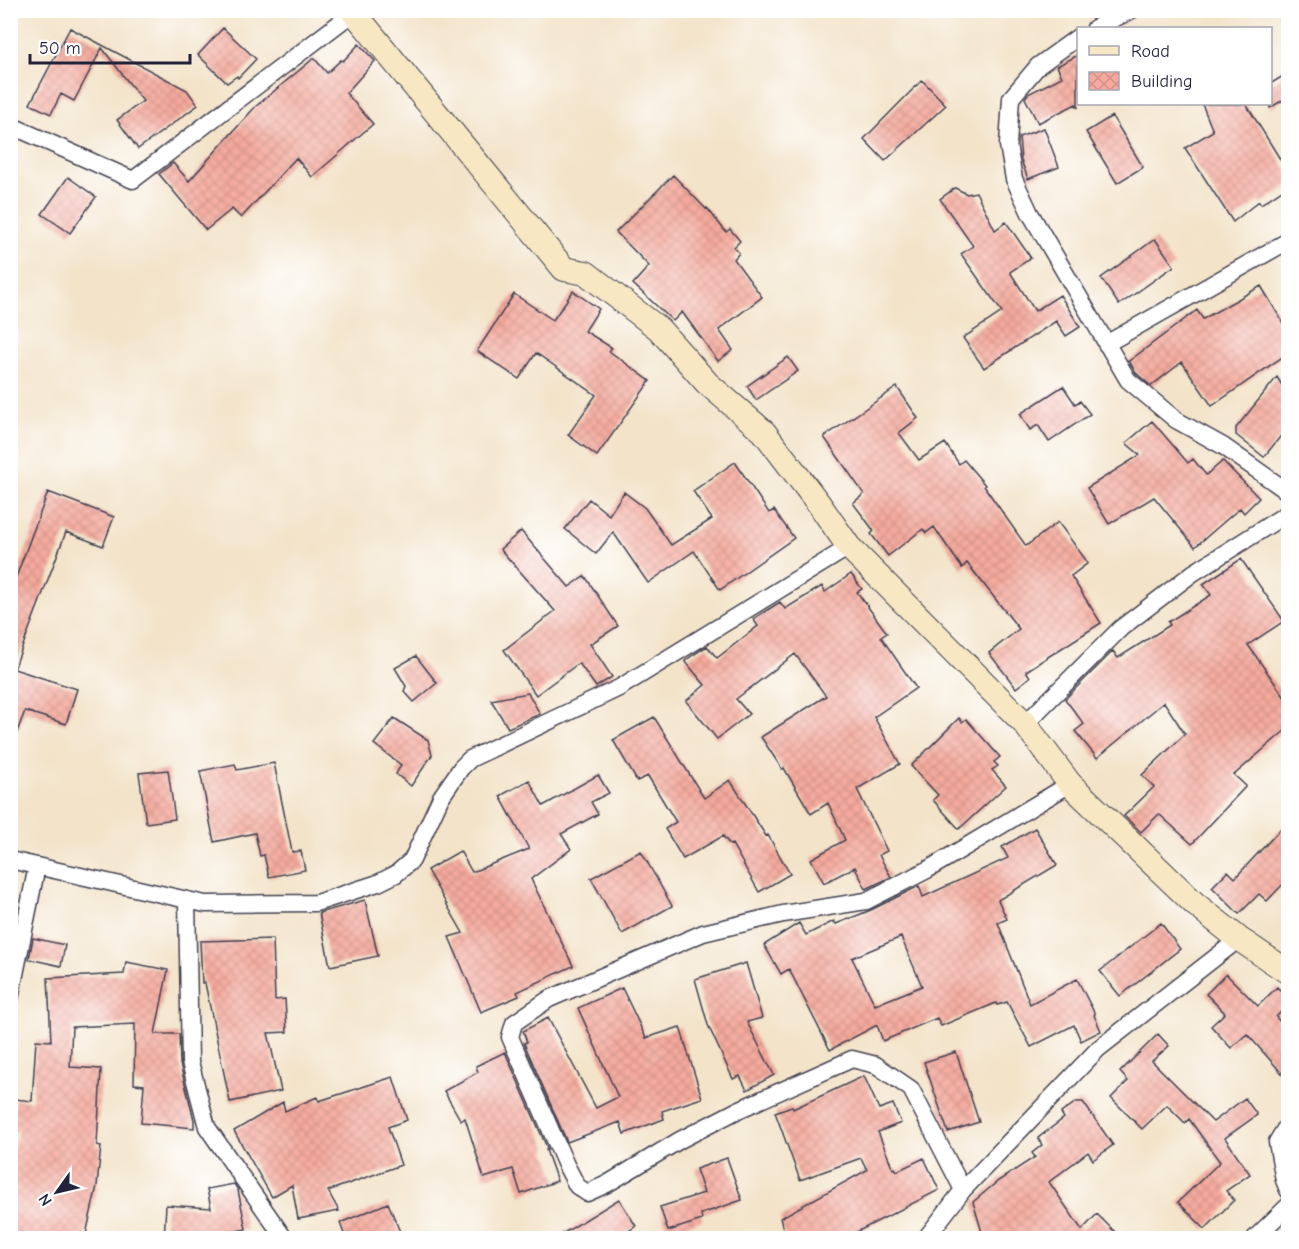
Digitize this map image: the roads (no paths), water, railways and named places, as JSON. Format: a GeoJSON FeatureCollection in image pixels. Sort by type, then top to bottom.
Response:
{"type":"FeatureCollection","features":[{"type":"Feature","properties":{"kind":"street"},"geometry":{"type":"LineString","coordinates":[[1097,27],[1132,10]]}},
{"type":"Feature","properties":{"kind":"street"},"geometry":{"type":"LineString","coordinates":[[10,125],[133,180],[353,11],[564,269],[586,273],[659,329],[707,384],[764,432],[849,547],[1026,724],[1070,784],[1195,904],[1239,939],[1288,972]]}},
{"type":"Feature","properties":{"kind":"street"},"geometry":{"type":"LineString","coordinates":[[1077,38],[1038,66],[1011,98],[1008,145],[1014,179],[1030,213],[1128,380],[1176,420],[1223,446],[1288,492]]}},
{"type":"Feature","properties":{"kind":"street"},"geometry":{"type":"LineString","coordinates":[[1106,344],[1288,241]]}},
{"type":"Feature","properties":{"kind":"street"},"geometry":{"type":"LineString","coordinates":[[1026,724],[1121,628],[1193,573],[1288,513]]}},
{"type":"Feature","properties":{"kind":"street"},"geometry":{"type":"LineString","coordinates":[[10,860],[205,904],[316,903],[378,884],[396,874],[412,860],[441,797],[470,759],[619,688],[849,547]]}},
{"type":"Feature","properties":{"kind":"street"},"geometry":{"type":"LineString","coordinates":[[963,1190],[911,1089],[876,1065],[852,1059],[738,1110],[588,1193],[577,1186],[566,1165],[510,1037],[510,1030],[514,1023],[549,999],[703,933],[783,914],[866,901],[927,870],[1070,784]]}},
{"type":"Feature","properties":{"kind":"street"},"geometry":{"type":"LineString","coordinates":[[10,999],[37,866]]}},
{"type":"Feature","properties":{"kind":"street"},"geometry":{"type":"LineString","coordinates":[[187,900],[190,1062],[207,1127],[284,1239]]}},
{"type":"Feature","properties":{"kind":"street"},"geometry":{"type":"LineString","coordinates":[[926,1239],[963,1190],[1098,1049],[1239,939]]}},
{"type":"Feature","properties":{"kind":"street"},"geometry":{"type":"LineString","coordinates":[[1288,1124],[1277,1142],[1288,1190]]}},
{"type":"Feature","properties":{"kind":"street"},"geometry":{"type":"LineString","coordinates":[[1255,1239],[1288,1206]]}}]}
